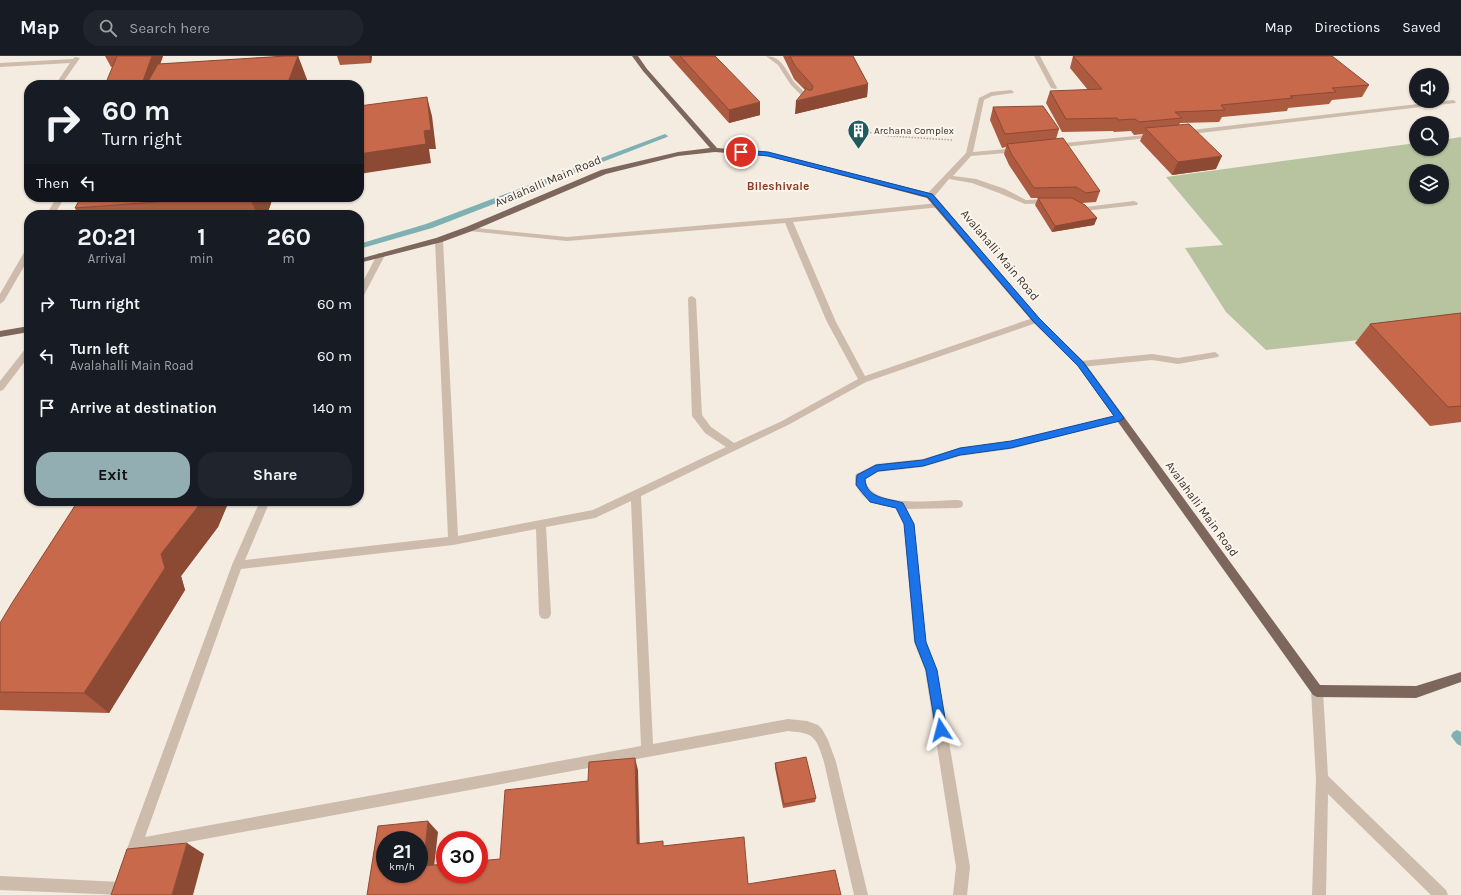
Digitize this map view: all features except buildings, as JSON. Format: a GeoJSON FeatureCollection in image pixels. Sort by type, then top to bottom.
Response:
{"type":"FeatureCollection","features":[{"type":"Feature","properties":{"kind":"main road"},"geometry":{"type":"LineString","coordinates":[[635,56],[645,70],[715,150]]}},
{"type":"Feature","properties":{"kind":"main road","name":"Avalahalli Main Road"},"geometry":{"type":"LineString","coordinates":[[364,260],[439,240],[469,229],[604,172],[678,154],[715,150],[768,154],[930,196],[1036,320],[1081,364],[1316,691]]}},
{"type":"Feature","properties":{"kind":"main road"},"geometry":{"type":"LineString","coordinates":[[0,334],[24,330]]}},
{"type":"Feature","properties":{"kind":"main road"},"geometry":{"type":"LineString","coordinates":[[1316,691],[1416,692],[1461,677]]}},
{"type":"Feature","properties":{"kind":"street"},"geometry":{"type":"LineString","coordinates":[[769,56],[780,64],[793,84],[809,100]]}},
{"type":"Feature","properties":{"kind":"street"},"geometry":{"type":"LineString","coordinates":[[1037,56],[1054,88]]}},
{"type":"Feature","properties":{"kind":"street"},"geometry":{"type":"LineString","coordinates":[[0,65],[76,58]]}},
{"type":"Feature","properties":{"kind":"street"},"geometry":{"type":"LineString","coordinates":[[61,80],[76,58]]}},
{"type":"Feature","properties":{"kind":"street"},"geometry":{"type":"LineString","coordinates":[[930,196],[969,154],[981,99],[991,94],[1011,92]]}},
{"type":"Feature","properties":{"kind":"street"},"geometry":{"type":"LineString","coordinates":[[1178,134],[1453,102]]}},
{"type":"Feature","properties":{"kind":"street"},"geometry":{"type":"LineString","coordinates":[[1046,147],[1162,135]]}},
{"type":"Feature","properties":{"kind":"street"},"geometry":{"type":"LineString","coordinates":[[969,154],[1023,149]]}},
{"type":"Feature","properties":{"kind":"street"},"geometry":{"type":"LineString","coordinates":[[948,177],[973,181],[1002,191],[1025,202],[1056,201]]}},
{"type":"Feature","properties":{"kind":"street"},"geometry":{"type":"LineString","coordinates":[[1072,200],[1084,209],[1134,203]]}},
{"type":"Feature","properties":{"kind":"street"},"geometry":{"type":"LineString","coordinates":[[469,229],[567,239],[788,220],[938,205]]}},
{"type":"Feature","properties":{"kind":"street"},"geometry":{"type":"LineString","coordinates":[[788,220],[830,318],[850,360],[863,380]]}},
{"type":"Feature","properties":{"kind":"street"},"geometry":{"type":"LineString","coordinates":[[439,240],[453,541]]}},
{"type":"Feature","properties":{"kind":"street"},"geometry":{"type":"LineString","coordinates":[[364,288],[381,255]]}},
{"type":"Feature","properties":{"kind":"street"},"geometry":{"type":"LineString","coordinates":[[0,301],[24,260]]}},
{"type":"Feature","properties":{"kind":"street"},"geometry":{"type":"LineString","coordinates":[[692,299],[697,416],[708,430],[734,448]]}},
{"type":"Feature","properties":{"kind":"street"},"geometry":{"type":"LineString","coordinates":[[237,565],[453,541],[595,514],[734,448],[863,380],[1036,320]]}},
{"type":"Feature","properties":{"kind":"street"},"geometry":{"type":"LineString","coordinates":[[1081,364],[1152,357],[1178,361],[1215,355]]}},
{"type":"Feature","properties":{"kind":"street"},"geometry":{"type":"LineString","coordinates":[[0,388],[24,357]]}},
{"type":"Feature","properties":{"kind":"street"},"geometry":{"type":"LineString","coordinates":[[958,504],[899,505],[873,500],[860,485],[860,477],[876,468],[923,463],[960,452],[1011,445],[1120,418]]}},
{"type":"Feature","properties":{"kind":"street"},"geometry":{"type":"LineString","coordinates":[[636,495],[647,751]]}},
{"type":"Feature","properties":{"kind":"street"},"geometry":{"type":"LineString","coordinates":[[899,505],[909,524],[920,642],[932,670],[963,866],[960,895]]}},
{"type":"Feature","properties":{"kind":"street"},"geometry":{"type":"LineString","coordinates":[[130,859],[237,565],[263,506]]}},
{"type":"Feature","properties":{"kind":"street"},"geometry":{"type":"LineString","coordinates":[[541,524],[545,614]]}},
{"type":"Feature","properties":{"kind":"street"},"geometry":{"type":"LineString","coordinates":[[1316,691],[1322,779],[1319,895]]}},
{"type":"Feature","properties":{"kind":"street"},"geometry":{"type":"LineString","coordinates":[[136,845],[788,725],[805,726],[816,730],[823,742],[830,762],[861,895]]}},
{"type":"Feature","properties":{"kind":"street"},"geometry":{"type":"LineString","coordinates":[[1322,779],[1441,895]]}},
{"type":"Feature","properties":{"kind":"street"},"geometry":{"type":"LineString","coordinates":[[0,883],[120,888]]}},
{"type":"Feature","properties":{"kind":"path"},"geometry":{"type":"LineString","coordinates":[[867,132],[897,137],[972,141]]}},
{"type":"Feature","properties":{"kind":"green space"},"geometry":{"type":"Polygon","coordinates":[[[1461,137],[1461,329],[1266,350],[1226,312],[1185,248],[1223,245],[1166,177],[1409,144],[1409,156],[1449,156],[1449,139],[1461,137]]]}},
{"type":"Feature","properties":{"kind":"waterway"},"geometry":{"type":"LineString","coordinates":[[364,246],[429,226],[665,136]]}},
{"type":"Feature","properties":{"kind":"waterway"},"geometry":{"type":"LineString","coordinates":[[1457,736],[1461,740]]}},
{"type":"Feature","properties":{"kind":"place","name":"Archana Complex"},"geometry":{"type":"Point","coordinates":[858,150]}},
{"type":"Feature","properties":{"kind":"district","name":"Bileshivale"},"geometry":{"type":"Point","coordinates":[778,186]}},
{"type":"Feature","properties":{"kind":"route"},"geometry":{"type":"LineString","coordinates":[[741,152],[768,154],[930,196],[1036,320],[1081,364],[1120,418],[1011,445],[960,452],[923,463],[876,468],[860,477],[860,485],[873,500],[899,505],[909,524],[920,642],[932,670],[941,730]]}}]}
